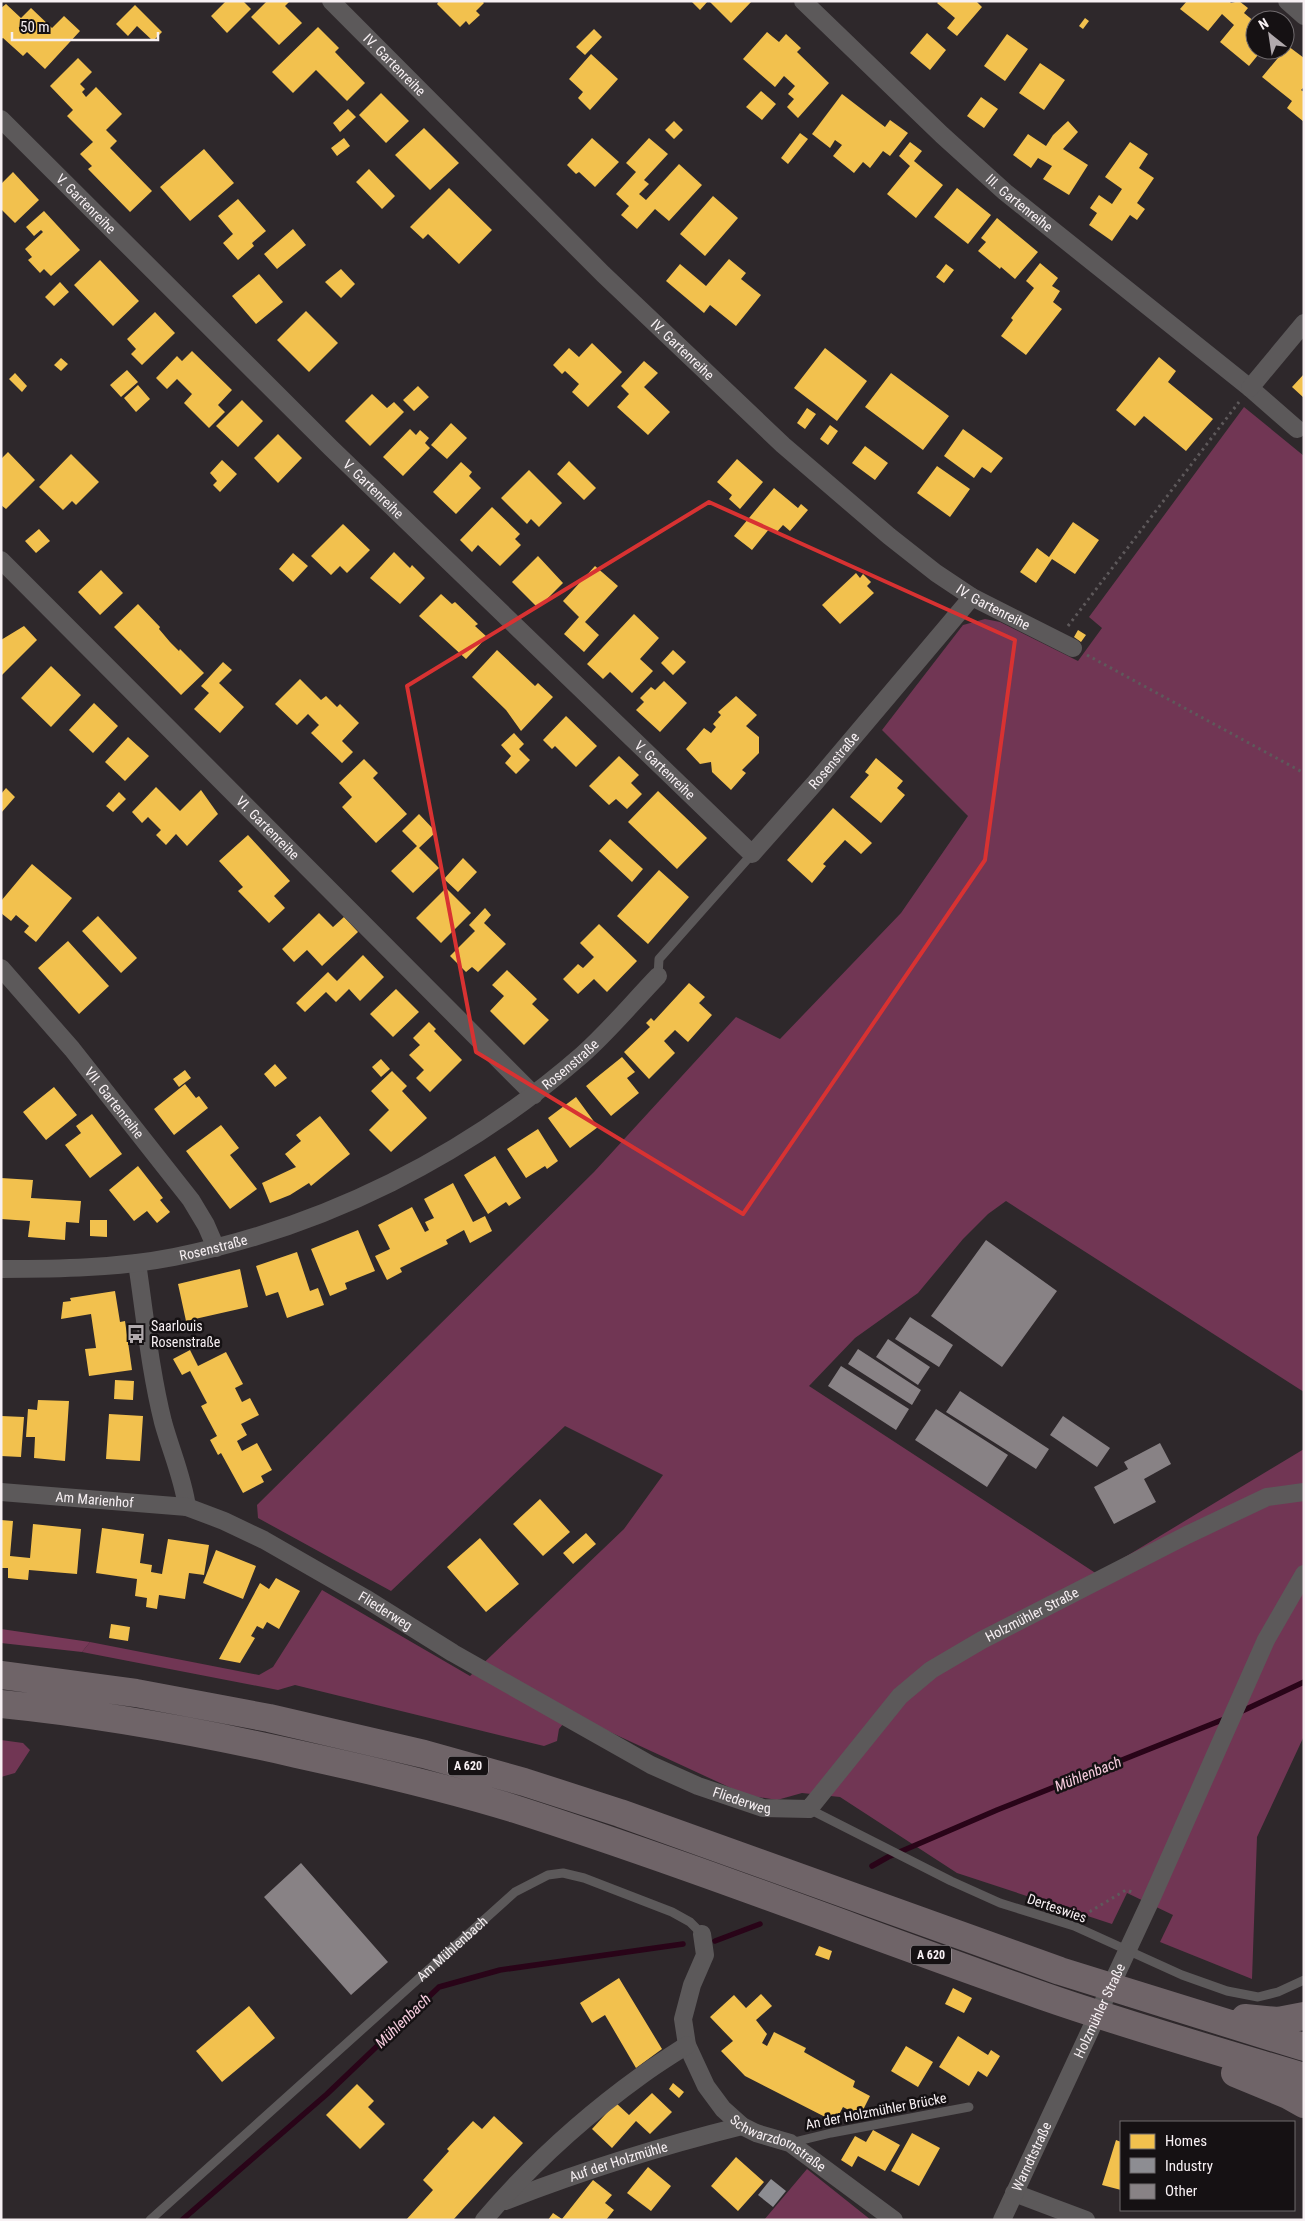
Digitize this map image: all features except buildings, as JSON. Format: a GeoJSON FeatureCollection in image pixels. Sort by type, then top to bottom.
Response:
{"type":"FeatureCollection","features":[{"type":"Feature","properties":{"kind":"highway","name":"A 620"},"geometry":{"type":"LineString","coordinates":[[1,1675],[136,1693],[269,1718],[424,1754],[524,1782],[637,1819],[1060,1971],[1304,2047]]}},
{"type":"Feature","properties":{"kind":"highway","name":"A 620"},"geometry":{"type":"LineString","coordinates":[[1,1704],[134,1722],[257,1745],[419,1782],[513,1809],[715,1877],[1038,1994],[1148,2030],[1304,2077]]}},
{"type":"Feature","properties":{"kind":"highway"},"geometry":{"type":"LineString","coordinates":[[1184,2011],[1278,2021],[1304,2016]]}},
{"type":"Feature","properties":{"kind":"highway"},"geometry":{"type":"LineString","coordinates":[[1148,2030],[1220,2067],[1288,2095],[1304,2104]]}},
{"type":"Feature","properties":{"kind":"street","name":"IV. Gartenreihe"},"geometry":{"type":"LineString","coordinates":[[331,1],[603,274],[782,445],[889,536],[972,597],[1073,648]]}},
{"type":"Feature","properties":{"kind":"street","name":"III. Gartenreihe"},"geometry":{"type":"LineString","coordinates":[[803,1],[942,135],[1005,192],[1250,388],[1297,429]]}},
{"type":"Feature","properties":{"kind":"street"},"geometry":{"type":"LineString","coordinates":[[1287,1],[1304,16]]}},
{"type":"Feature","properties":{"kind":"street","name":"V. Gartenreihe"},"geometry":{"type":"LineString","coordinates":[[1,119],[331,448],[752,854]]}},
{"type":"Feature","properties":{"kind":"street"},"geometry":{"type":"LineString","coordinates":[[1250,388],[1304,323]]}},
{"type":"Feature","properties":{"kind":"street","name":"VI. Gartenreihe"},"geometry":{"type":"LineString","coordinates":[[1,560],[534,1095]]}},
{"type":"Feature","properties":{"kind":"street","name":"Rosenstraße"},"geometry":{"type":"LineString","coordinates":[[752,854],[814,784],[972,597]]}},
{"type":"Feature","properties":{"kind":"street","name":"VII. Gartenreihe"},"geometry":{"type":"LineString","coordinates":[[1,968],[72,1049],[191,1200],[206,1225],[216,1248]]}},
{"type":"Feature","properties":{"kind":"street","name":"Rosenstraße"},"geometry":{"type":"LineString","coordinates":[[1,1269],[137,1263],[216,1248],[299,1222],[357,1200],[434,1161],[487,1128],[534,1095],[584,1053],[658,976]]}},
{"type":"Feature","properties":{"kind":"street"},"geometry":{"type":"LineString","coordinates":[[137,1263],[161,1412],[183,1482],[187,1507]]}},
{"type":"Feature","properties":{"kind":"street","name":"Am Marienhof"},"geometry":{"type":"LineString","coordinates":[[1,1492],[187,1507]]}},
{"type":"Feature","properties":{"kind":"street","name":"Holzmühler Straße"},"geometry":{"type":"LineString","coordinates":[[809,1809],[900,1696],[931,1670],[982,1640],[1268,1497],[1304,1492]]}},
{"type":"Feature","properties":{"kind":"street","name":"Fliederweg"},"geometry":{"type":"LineString","coordinates":[[187,1507],[224,1520],[264,1540],[366,1598],[453,1653],[651,1765],[698,1786],[763,1808],[809,1809]]}},
{"type":"Feature","properties":{"kind":"street","name":"Holzmühler Straße"},"geometry":{"type":"LineString","coordinates":[[1060,2093],[1149,1904],[1266,1640],[1304,1574]]}},
{"type":"Feature","properties":{"kind":"street","name":"Am Mühlenbach"},"geometry":{"type":"LineString","coordinates":[[687,2045],[683,2020],[692,1985],[705,1955],[702,1934]]}},
{"type":"Feature","properties":{"kind":"street","name":"Schwarzdornstraße"},"geometry":{"type":"LineString","coordinates":[[687,2045],[706,2086],[723,2109],[742,2126],[756,2133],[790,2143],[894,2220]]}},
{"type":"Feature","properties":{"kind":"street","name":"Auf der Holzmühle"},"geometry":{"type":"LineString","coordinates":[[484,2220],[497,2204],[547,2154],[593,2114],[642,2075],[687,2045]]}},
{"type":"Feature","properties":{"kind":"street","name":"Warndtstraße"},"geometry":{"type":"LineString","coordinates":[[1002,2220],[1060,2093]]}},
{"type":"Feature","properties":{"kind":"street","name":"Auf der Holzmühle"},"geometry":{"type":"LineString","coordinates":[[497,2204],[562,2179],[650,2150],[742,2126]]}},
{"type":"Feature","properties":{"kind":"street"},"geometry":{"type":"LineString","coordinates":[[1014,2193],[1086,2220]]}},
{"type":"Feature","properties":{"kind":"lane","name":"Rosenstraße"},"geometry":{"type":"LineString","coordinates":[[658,976],[660,959],[752,854]]}},
{"type":"Feature","properties":{"kind":"lane","name":"Derteswies"},"geometry":{"type":"LineString","coordinates":[[809,1809],[951,1881],[1000,1903],[1074,1926],[1182,1975],[1227,1991],[1258,1997],[1278,1992],[1304,1980]]}},
{"type":"Feature","properties":{"kind":"lane","name":"Am Mühlenbach"},"geometry":{"type":"LineString","coordinates":[[150,2220],[515,1892],[532,1882],[548,1875],[563,1873],[584,1878],[672,1912],[690,1922],[702,1934]]}},
{"type":"Feature","properties":{"kind":"lane","name":"An der Holzmühler Brücke"},"geometry":{"type":"LineString","coordinates":[[790,2143],[831,2133],[969,2107]]}},
{"type":"Feature","properties":{"kind":"path"},"geometry":{"type":"LineString","coordinates":[[1057,640],[1250,388]]}},
{"type":"Feature","properties":{"kind":"path"},"geometry":{"type":"LineString","coordinates":[[1073,648],[1304,774]]}},
{"type":"Feature","properties":{"kind":"path"},"geometry":{"type":"LineString","coordinates":[[1074,1926],[1078,1918],[1126,1890]]}},
{"type":"Feature","properties":{"kind":"highlighted area"},"geometry":{"type":"Polygon","coordinates":[[[709,502],[1015,640],[985,860],[743,1214],[476,1052],[407,686],[709,502]]]}},
{"type":"Feature","properties":{"kind":"shaded area"},"geometry":{"type":"Polygon","coordinates":[[[1244,407],[1304,456],[1304,1392],[1006,1201],[988,1214],[963,1239],[918,1293],[855,1338],[809,1386],[1097,1574],[1304,1449],[1304,1736],[1257,1837],[1252,1979],[1160,1942],[1173,1915],[1127,1893],[1112,1924],[957,1873],[840,1797],[802,1793],[777,1800],[746,1795],[571,1714],[559,1729],[557,1741],[544,1746],[295,1685],[278,1690],[82,1652],[90,1642],[259,1675],[273,1667],[322,1590],[470,1676],[624,1529],[663,1475],[565,1426],[391,1591],[258,1518],[257,1505],[594,1172],[736,1017],[780,1039],[901,913],[968,816],[882,730],[963,625],[985,619],[1000,622],[1078,661],[1102,628],[1089,617],[1244,407]]]}},
{"type":"Feature","properties":{"kind":"shaded area"},"geometry":{"type":"Polygon","coordinates":[[[1,1629],[90,1642],[82,1652],[1,1643],[1,1629]]]}},
{"type":"Feature","properties":{"kind":"shaded area"},"geometry":{"type":"Polygon","coordinates":[[[1,1740],[23,1743],[30,1750],[15,1773],[1,1777],[1,1740]]]}},
{"type":"Feature","properties":{"kind":"shaded area"},"geometry":{"type":"Polygon","coordinates":[[[807,2169],[871,2220],[764,2220],[807,2169]]]}},
{"type":"Feature","properties":{"kind":"waterway","name":"Mühlenbach"},"geometry":{"type":"LineString","coordinates":[[1240,1712],[1304,1682]]}},
{"type":"Feature","properties":{"kind":"waterway","name":"Mühlenbach"},"geometry":{"type":"LineString","coordinates":[[872,1866],[888,1857],[997,1810],[1227,1718]]}},
{"type":"Feature","properties":{"kind":"waterway","name":"Mühlenbach"},"geometry":{"type":"LineString","coordinates":[[715,1941],[760,1924]]}},
{"type":"Feature","properties":{"kind":"waterway","name":"Mühlenbach"},"geometry":{"type":"LineString","coordinates":[[182,2220],[327,2094],[439,1987],[500,1970],[683,1944]]}},
{"type":"Feature","properties":{"kind":"place","name":"Saarlouis Rosenstraße"},"geometry":{"type":"Point","coordinates":[136,1334]}}]}
